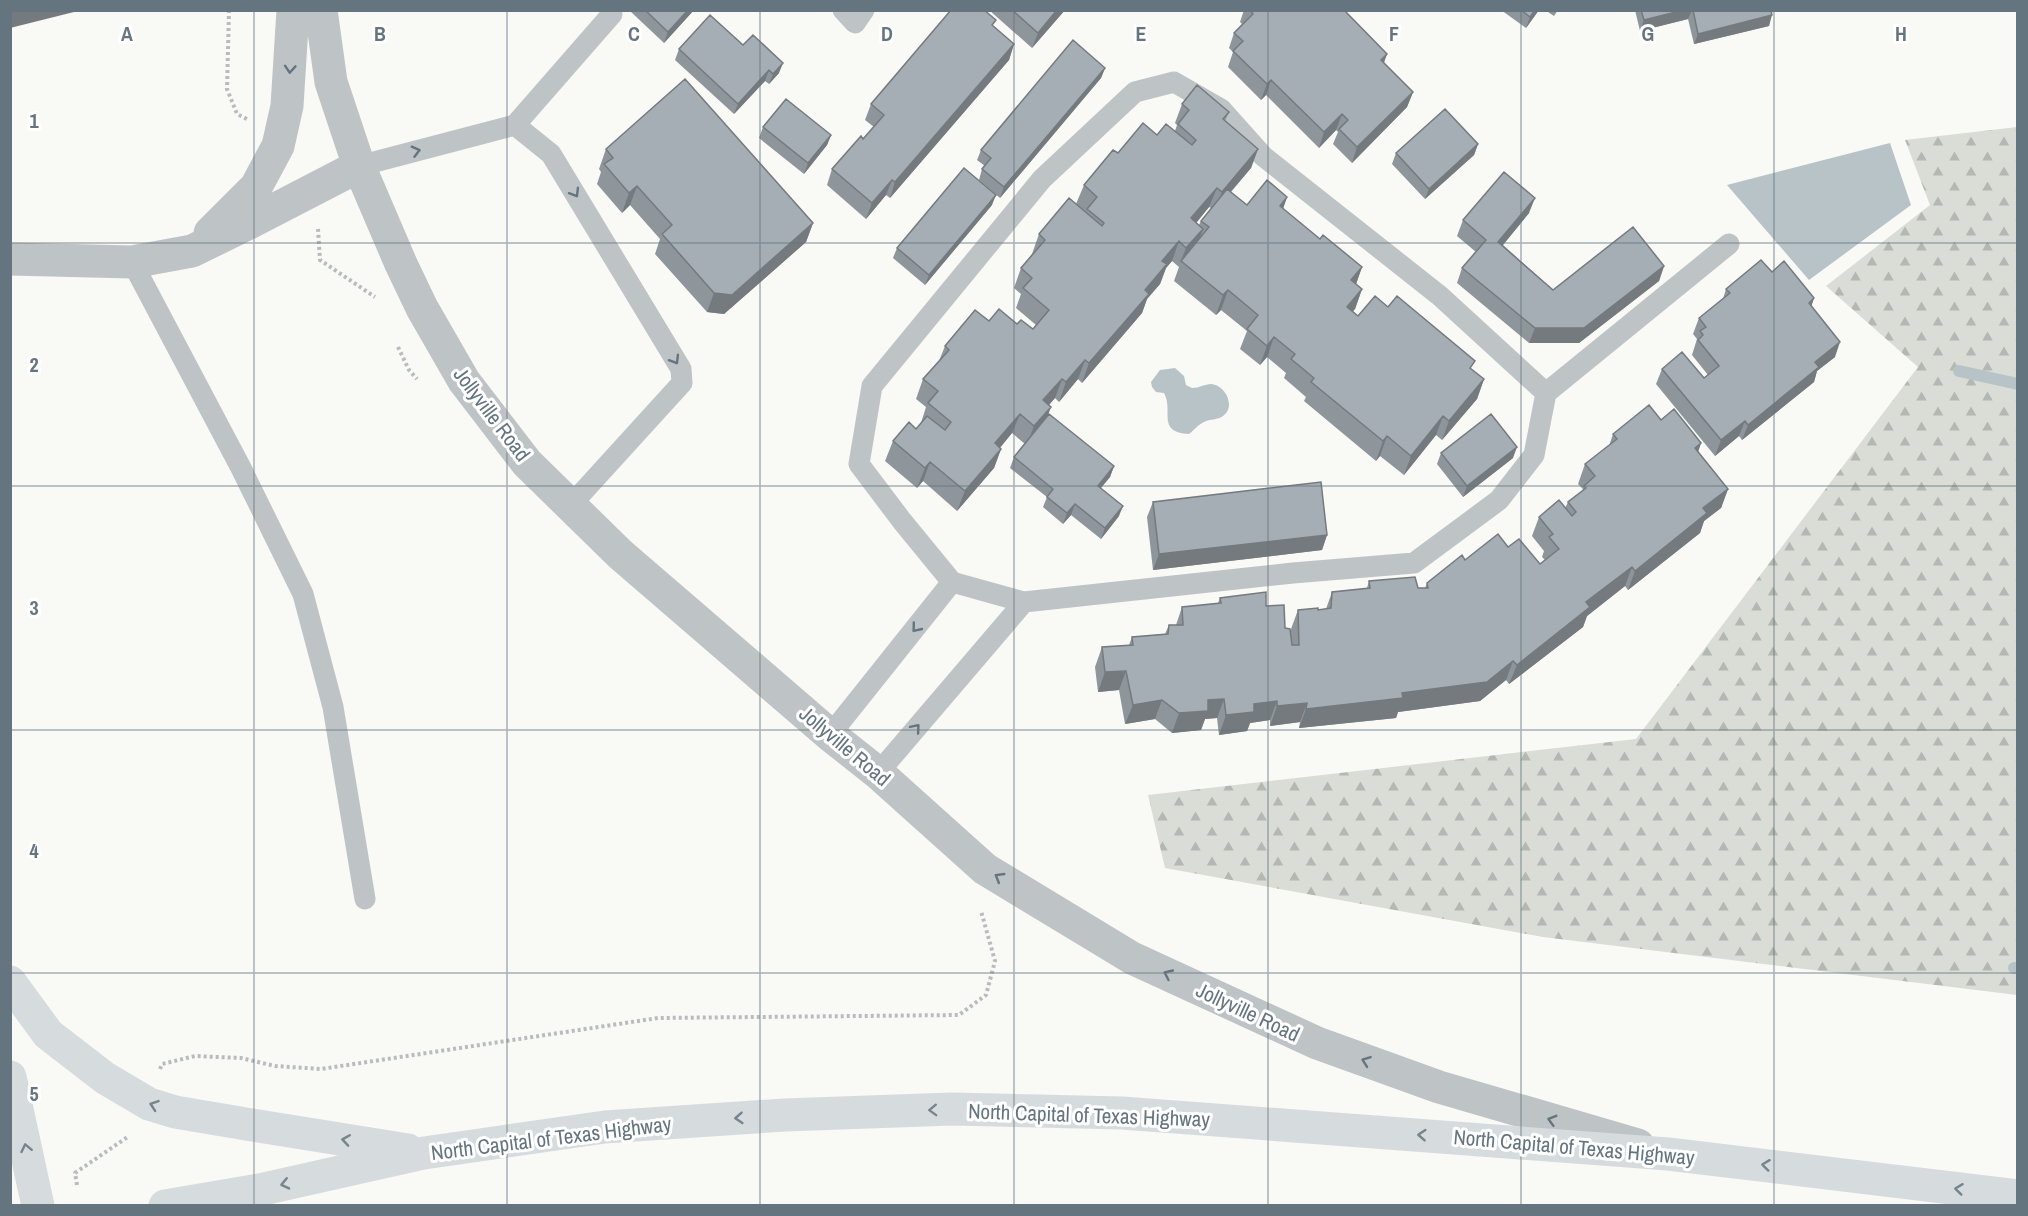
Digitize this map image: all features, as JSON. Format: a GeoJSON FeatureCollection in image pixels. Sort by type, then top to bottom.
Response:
{"type":"FeatureCollection","features":[{"type":"Feature","properties":{"kind":"main road"},"geometry":{"type":"LineString","coordinates":[[10,982],[48,1034],[105,1078],[149,1104],[175,1112],[424,1153]]}},
{"type":"Feature","properties":{"kind":"main road"},"geometry":{"type":"LineString","coordinates":[[10,1077],[38,1206]]}},
{"type":"Feature","properties":{"kind":"main road","name":"North Capital of Texas Highway"},"geometry":{"type":"LineString","coordinates":[[165,1206],[259,1190],[424,1153],[605,1127],[785,1115],[952,1109],[1122,1113],[1668,1154],[2018,1196]]}},
{"type":"Feature","properties":{"kind":"street"},"geometry":{"type":"LineString","coordinates":[[192,250],[256,187],[278,146],[287,106],[293,10]]}},
{"type":"Feature","properties":{"kind":"street","name":"Jollyville Road"},"geometry":{"type":"LineString","coordinates":[[321,10],[331,82],[359,166],[401,264],[422,308],[464,381],[527,463],[620,554],[830,735],[878,773],[986,869],[1131,958],[1317,1043],[1439,1087],[1668,1154]]}},
{"type":"Feature","properties":{"kind":"street"},"geometry":{"type":"LineString","coordinates":[[10,259],[132,262],[192,250],[359,166]]}},
{"type":"Feature","properties":{"kind":"lane"},"geometry":{"type":"LineString","coordinates":[[843,10],[855,23],[864,10]]}},
{"type":"Feature","properties":{"kind":"lane"},"geometry":{"type":"LineString","coordinates":[[359,166],[514,125],[612,14]]}},
{"type":"Feature","properties":{"kind":"lane"},"geometry":{"type":"LineString","coordinates":[[1546,393],[1440,296],[1263,156],[1221,109],[1174,82],[1135,92],[1042,179],[872,386],[860,464],[902,521],[952,582],[1023,602],[1293,573],[1414,563],[1499,500],[1534,455],[1546,393],[1730,244]]}},
{"type":"Feature","properties":{"kind":"lane"},"geometry":{"type":"LineString","coordinates":[[514,125],[551,154],[681,369],[682,383],[570,506]]}},
{"type":"Feature","properties":{"kind":"lane"},"geometry":{"type":"LineString","coordinates":[[132,262],[241,468],[303,594],[333,707],[365,899]]}},
{"type":"Feature","properties":{"kind":"lane"},"geometry":{"type":"LineString","coordinates":[[830,735],[952,582]]}},
{"type":"Feature","properties":{"kind":"lane"},"geometry":{"type":"LineString","coordinates":[[878,773],[1023,602]]}},
{"type":"Feature","properties":{"kind":"path"},"geometry":{"type":"LineString","coordinates":[[229,10],[227,89],[237,114],[252,122]]}},
{"type":"Feature","properties":{"kind":"path"},"geometry":{"type":"LineString","coordinates":[[318,228],[320,260],[375,297],[380,307]]}},
{"type":"Feature","properties":{"kind":"path"},"geometry":{"type":"LineString","coordinates":[[394,339],[409,370],[424,388]]}},
{"type":"Feature","properties":{"kind":"path"},"geometry":{"type":"LineString","coordinates":[[158,1075],[162,1064],[195,1056],[241,1058],[275,1066],[321,1069],[658,1018],[959,1015],[986,995],[995,961],[980,906]]}},
{"type":"Feature","properties":{"kind":"path"},"geometry":{"type":"LineString","coordinates":[[77,1185],[73,1174],[130,1135]]}},
{"type":"Feature","properties":{"kind":"green space"},"geometry":{"type":"Polygon","coordinates":[[[2017,127],[2017,995],[1543,937],[1165,868],[1148,795],[1636,739],[1918,367],[1826,286],[1930,205],[1905,140],[2017,127]]]}},
{"type":"Feature","properties":{"kind":"shaded area"},"geometry":{"type":"Polygon","coordinates":[[[1890,143],[1911,205],[1809,280],[1727,185],[1890,143]]]}},
{"type":"Feature","properties":{"kind":"shaded area"},"geometry":{"type":"Polygon","coordinates":[[[1175,368],[1184,376],[1186,385],[1192,388],[1211,384],[1221,388],[1228,397],[1227,412],[1221,417],[1202,423],[1189,434],[1173,429],[1169,425],[1167,400],[1164,393],[1156,392],[1151,382],[1160,370],[1175,368]]]}},
{"type":"Feature","properties":{"kind":"building"},"geometry":{"type":"Polygon","coordinates":[[[645,10],[688,10],[668,32],[645,10]]]}},
{"type":"Feature","properties":{"kind":"building"},"geometry":{"type":"Polygon","coordinates":[[[951,10],[984,10],[996,20],[992,25],[1014,44],[895,182],[892,180],[872,203],[832,169],[861,136],[863,139],[884,115],[871,104],[951,10]]]}},
{"type":"Feature","properties":{"kind":"building"},"geometry":{"type":"Polygon","coordinates":[[[1012,10],[1057,10],[1038,33],[1012,10]]]}},
{"type":"Feature","properties":{"kind":"building"},"geometry":{"type":"Polygon","coordinates":[[[1250,10],[1344,10],[1387,54],[1381,60],[1413,92],[1357,147],[1339,129],[1348,120],[1342,114],[1324,132],[1271,80],[1267,84],[1233,51],[1243,41],[1234,33],[1253,14],[1250,10]]]}},
{"type":"Feature","properties":{"kind":"building"},"geometry":{"type":"Polygon","coordinates":[[[1521,10],[1535,10],[1530,17],[1521,10]]]}},
{"type":"Feature","properties":{"kind":"building"},"geometry":{"type":"Polygon","coordinates":[[[1641,10],[1684,10],[1644,20],[1641,10]]]}},
{"type":"Feature","properties":{"kind":"building"},"geometry":{"type":"Polygon","coordinates":[[[1693,10],[1771,10],[1772,15],[1698,34],[1693,10]]]}},
{"type":"Feature","properties":{"kind":"building"},"geometry":{"type":"Polygon","coordinates":[[[710,15],[743,45],[753,35],[783,63],[773,74],[769,70],[738,104],[679,49],[710,15]]]}},
{"type":"Feature","properties":{"kind":"building"},"geometry":{"type":"Polygon","coordinates":[[[1073,40],[1105,68],[1004,187],[982,169],[991,158],[981,150],[1073,40]]]}},
{"type":"Feature","properties":{"kind":"building"},"geometry":{"type":"Polygon","coordinates":[[[685,79],[813,223],[732,295],[714,293],[662,234],[672,225],[637,186],[629,193],[604,164],[613,158],[606,149],[685,79]]]}},
{"type":"Feature","properties":{"kind":"building"},"geometry":{"type":"Polygon","coordinates":[[[1197,85],[1229,112],[1223,119],[1258,149],[1222,192],[1217,188],[1191,218],[1203,229],[1186,248],[1179,241],[1162,261],[1167,264],[1145,290],[1149,294],[1089,363],[1085,360],[1066,382],[1062,379],[1043,400],[1051,407],[1034,426],[1020,414],[995,443],[1001,449],[965,491],[930,462],[925,468],[893,441],[909,422],[916,429],[927,416],[945,430],[951,422],[928,403],[938,391],[923,379],[949,350],[945,346],[975,310],[989,321],[999,309],[1017,324],[1021,320],[1033,329],[1049,310],[1023,288],[1032,278],[1021,268],[1045,240],[1039,234],[1069,198],[1102,226],[1104,223],[1087,209],[1097,197],[1084,185],[1113,150],[1118,153],[1143,123],[1157,135],[1166,124],[1192,145],[1196,140],[1178,124],[1189,110],[1182,104],[1197,85]]]}},
{"type":"Feature","properties":{"kind":"building"},"geometry":{"type":"Polygon","coordinates":[[[786,99],[831,135],[808,163],[763,127],[786,99]]]}},
{"type":"Feature","properties":{"kind":"building"},"geometry":{"type":"Polygon","coordinates":[[[1445,109],[1478,144],[1429,189],[1396,153],[1445,109]]]}},
{"type":"Feature","properties":{"kind":"building"},"geometry":{"type":"Polygon","coordinates":[[[964,168],[996,195],[929,275],[897,248],[964,168]]]}},
{"type":"Feature","properties":{"kind":"building"},"geometry":{"type":"Polygon","coordinates":[[[1504,172],[1535,198],[1498,242],[1553,290],[1633,227],[1664,266],[1584,328],[1535,328],[1462,268],[1486,240],[1463,220],[1504,172]]]}},
{"type":"Feature","properties":{"kind":"building"},"geometry":{"type":"Polygon","coordinates":[[[1267,180],[1287,197],[1280,206],[1320,239],[1323,235],[1362,267],[1351,280],[1362,289],[1347,307],[1358,316],[1375,296],[1388,307],[1397,296],[1475,361],[1470,368],[1484,379],[1449,421],[1443,416],[1411,456],[1387,436],[1383,441],[1311,382],[1314,378],[1291,359],[1295,354],[1274,337],[1267,346],[1247,329],[1258,315],[1228,290],[1223,295],[1181,261],[1209,227],[1201,221],[1227,189],[1247,205],[1267,180]]]}},
{"type":"Feature","properties":{"kind":"building"},"geometry":{"type":"Polygon","coordinates":[[[1761,260],[1772,272],[1784,261],[1814,298],[1809,303],[1840,342],[1815,362],[1819,367],[1748,425],[1745,421],[1721,440],[1662,369],[1682,352],[1704,378],[1719,366],[1698,340],[1703,335],[1700,331],[1706,327],[1699,318],[1730,293],[1726,289],[1761,260]]]}},
{"type":"Feature","properties":{"kind":"building"},"geometry":{"type":"Polygon","coordinates":[[[1649,405],[1661,420],[1674,409],[1701,443],[1695,448],[1728,489],[1703,508],[1707,513],[1635,571],[1632,567],[1586,602],[1590,607],[1517,665],[1513,661],[1487,682],[1402,693],[1403,698],[1306,709],[1307,703],[1277,706],[1277,701],[1254,704],[1254,712],[1226,715],[1224,699],[1208,700],[1208,711],[1179,713],[1162,700],[1133,705],[1126,671],[1105,672],[1102,647],[1133,645],[1132,637],[1168,634],[1169,625],[1183,625],[1182,607],[1221,603],[1220,598],[1266,592],[1266,606],[1284,605],[1285,628],[1290,629],[1292,645],[1299,645],[1298,610],[1331,608],[1332,592],[1370,588],[1369,581],[1415,577],[1418,588],[1428,588],[1427,583],[1462,555],[1465,560],[1498,534],[1508,547],[1519,539],[1540,564],[1559,549],[1549,537],[1553,534],[1539,517],[1559,500],[1572,516],[1576,512],[1568,502],[1586,488],[1584,486],[1595,476],[1585,464],[1617,439],[1613,434],[1649,405]]]}},
{"type":"Feature","properties":{"kind":"building"},"geometry":{"type":"Polygon","coordinates":[[[1049,414],[1114,466],[1098,486],[1123,506],[1105,528],[1075,504],[1067,513],[1047,497],[1053,489],[1014,457],[1049,414]]]}},
{"type":"Feature","properties":{"kind":"building"},"geometry":{"type":"Polygon","coordinates":[[[1491,414],[1517,447],[1467,486],[1441,453],[1491,414]]]}},
{"type":"Feature","properties":{"kind":"building"},"geometry":{"type":"Polygon","coordinates":[[[1321,482],[1327,535],[1159,554],[1153,502],[1321,482]]]}},
{"type":"Feature","properties":{"kind":"waterway"},"geometry":{"type":"LineString","coordinates":[[1959,371],[2018,384]]}}]}
